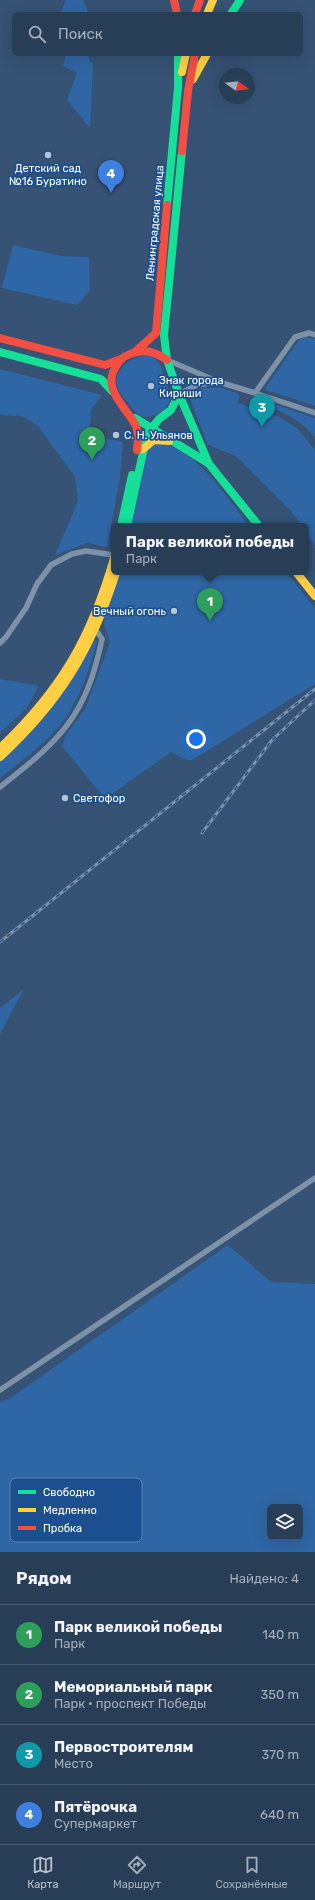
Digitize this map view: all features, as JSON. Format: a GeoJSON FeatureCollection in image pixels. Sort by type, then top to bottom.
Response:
{"type":"FeatureCollection","features":[{"type":"Feature","properties":{"kind":"main road"},"geometry":{"type":"LineString","coordinates":[[174,0],[177,12]]}},
{"type":"Feature","properties":{"kind":"main road"},"geometry":{"type":"LineString","coordinates":[[196,12],[200,0]]}},
{"type":"Feature","properties":{"kind":"main road"},"geometry":{"type":"LineString","coordinates":[[208,12],[213,0]]}},
{"type":"Feature","properties":{"kind":"main road"},"geometry":{"type":"LineString","coordinates":[[232,12],[240,0]]}},
{"type":"Feature","properties":{"kind":"main road"},"geometry":{"type":"LineString","coordinates":[[178,56],[178,88]]}},
{"type":"Feature","properties":{"kind":"main road"},"geometry":{"type":"LineString","coordinates":[[178,88],[186,56]]}},
{"type":"Feature","properties":{"kind":"main road","name":"Ленинградская улица"},"geometry":{"type":"LineString","coordinates":[[167,360],[164,335],[188,91],[195,56]]}},
{"type":"Feature","properties":{"kind":"main road"},"geometry":{"type":"LineString","coordinates":[[188,91],[206,56]]}},
{"type":"Feature","properties":{"kind":"main road","name":"Ленинградская улица"},"geometry":{"type":"LineString","coordinates":[[136,351],[156,333],[178,88]]}},
{"type":"Feature","properties":{"kind":"main road"},"geometry":{"type":"LineString","coordinates":[[0,338],[105,365],[136,351],[144,350],[154,352],[167,360],[179,394],[209,464],[257,523]]}},
{"type":"Feature","properties":{"kind":"main road"},"geometry":{"type":"LineString","coordinates":[[0,352],[101,379],[113,392],[124,410],[136,425],[138,439],[139,451],[127,523]]}},
{"type":"Feature","properties":{"kind":"main road"},"geometry":{"type":"LineString","coordinates":[[113,392],[112,373],[121,358]]}},
{"type":"Feature","properties":{"kind":"main road"},"geometry":{"type":"LineString","coordinates":[[122,523],[139,451],[151,428],[159,419],[171,410],[179,394]]}},
{"type":"Feature","properties":{"kind":"main road"},"geometry":{"type":"LineString","coordinates":[[124,410],[209,464]]}},
{"type":"Feature","properties":{"kind":"main road"},"geometry":{"type":"LineString","coordinates":[[135,418],[148,420],[159,419]]}},
{"type":"Feature","properties":{"kind":"main road"},"geometry":{"type":"LineString","coordinates":[[139,451],[149,442],[156,439],[174,442]]}},
{"type":"Feature","properties":{"kind":"main road"},"geometry":{"type":"LineString","coordinates":[[0,748],[40,709],[78,655],[103,596],[111,568]]}},
{"type":"Feature","properties":{"kind":"main road"},"geometry":{"type":"LineString","coordinates":[[0,757],[29,731],[52,705],[74,674],[96,630],[115,575]]}},
{"type":"Feature","properties":{"kind":"main road"},"geometry":{"type":"LineString","coordinates":[[298,575],[315,596]]}},
{"type":"Feature","properties":{"kind":"street"},"geometry":{"type":"LineString","coordinates":[[255,393],[295,337],[309,333],[315,335]]}},
{"type":"Feature","properties":{"kind":"street"},"geometry":{"type":"LineString","coordinates":[[167,360],[219,382],[315,413]]}},
{"type":"Feature","properties":{"kind":"street"},"geometry":{"type":"LineString","coordinates":[[179,394],[197,385],[219,382]]}},
{"type":"Feature","properties":{"kind":"street"},"geometry":{"type":"LineString","coordinates":[[0,643],[6,637],[26,608],[37,584],[51,565],[72,554],[86,551],[111,554]]}},
{"type":"Feature","properties":{"kind":"street"},"geometry":{"type":"LineString","coordinates":[[0,787],[54,742],[76,714],[97,666],[102,640],[96,630]]}},
{"type":"Feature","properties":{"kind":"street"},"geometry":{"type":"LineString","coordinates":[[0,1390],[315,1178]]}},
{"type":"Feature","properties":{"kind":"shaded area"},"geometry":{"type":"Polygon","coordinates":[[[66,0],[82,0],[88,12],[61,12],[66,0]]]}},
{"type":"Feature","properties":{"kind":"shaded area"},"geometry":{"type":"Polygon","coordinates":[[[66,56],[89,56],[89,60],[93,63],[90,128],[67,100],[77,73],[63,66],[66,56]]]}},
{"type":"Feature","properties":{"kind":"shaded area"},"geometry":{"type":"Polygon","coordinates":[[[13,245],[61,256],[89,257],[90,290],[77,305],[2,288],[13,245]]]}},
{"type":"Feature","properties":{"kind":"shaded area"},"geometry":{"type":"Polygon","coordinates":[[[306,337],[315,339],[315,406],[266,390],[265,388],[299,340],[306,337]]]}},
{"type":"Feature","properties":{"kind":"shaded area"},"geometry":{"type":"Polygon","coordinates":[[[147,355],[154,358],[161,367],[168,385],[170,398],[169,403],[162,412],[147,417],[138,414],[120,392],[117,384],[117,377],[119,371],[128,362],[147,355]]]}},
{"type":"Feature","properties":{"kind":"shaded area"},"geometry":{"type":"Polygon","coordinates":[[[0,369],[102,395],[91,410],[90,428],[102,438],[123,442],[120,478],[107,547],[87,543],[55,555],[78,501],[75,477],[38,426],[22,416],[0,415],[0,369]]]}},
{"type":"Feature","properties":{"kind":"shaded area"},"geometry":{"type":"Polygon","coordinates":[[[201,388],[221,388],[239,394],[238,403],[279,417],[297,428],[315,450],[315,546],[309,537],[309,523],[300,523],[291,511],[236,456],[208,445],[188,394],[201,388]]]}},
{"type":"Feature","properties":{"kind":"shaded area"},"geometry":{"type":"Polygon","coordinates":[[[253,397],[315,418],[315,437],[308,429],[293,418],[277,410],[249,400],[253,397]]]}},
{"type":"Feature","properties":{"kind":"shaded area"},"geometry":{"type":"Polygon","coordinates":[[[158,443],[172,447],[186,454],[210,476],[247,523],[130,523],[133,508],[137,501],[147,449],[158,443]]]}},
{"type":"Feature","properties":{"kind":"shaded area"},"geometry":{"type":"Polygon","coordinates":[[[118,575],[288,575],[315,608],[315,684],[192,760],[186,760],[171,752],[105,799],[62,746],[65,736],[85,709],[110,642],[104,625],[104,617],[118,575]]]}},
{"type":"Feature","properties":{"kind":"shaded area"},"geometry":{"type":"Polygon","coordinates":[[[95,640],[97,641],[89,669],[69,713],[46,740],[0,778],[0,760],[95,640]]]}},
{"type":"Feature","properties":{"kind":"shaded area"},"geometry":{"type":"Polygon","coordinates":[[[0,679],[39,686],[27,708],[0,733],[0,679]]]}},
{"type":"Feature","properties":{"kind":"shaded area"},"geometry":{"type":"Polygon","coordinates":[[[24,989],[0,1034],[0,1008],[24,989]]]}},
{"type":"Feature","properties":{"kind":"shaded area"},"geometry":{"type":"Polygon","coordinates":[[[228,1245],[271,1282],[315,1284],[315,1552],[0,1552],[0,1402],[9,1399],[228,1245]]]}},
{"type":"Feature","properties":{"kind":"railway"},"geometry":{"type":"LineString","coordinates":[[0,942],[315,689]]}},
{"type":"Feature","properties":{"kind":"railway"},"geometry":{"type":"LineString","coordinates":[[202,833],[272,740],[315,700]]}},
{"type":"Feature","properties":{"kind":"traffic: fast"},"geometry":{"type":"LineString","coordinates":[[232,12],[240,0]]}},
{"type":"Feature","properties":{"kind":"traffic: fast"},"geometry":{"type":"LineString","coordinates":[[167,205],[178,88],[178,56]]}},
{"type":"Feature","properties":{"kind":"traffic: fast"},"geometry":{"type":"LineString","coordinates":[[128,523],[147,434],[159,419],[171,410],[179,394],[167,360],[164,335],[182,151]]}},
{"type":"Feature","properties":{"kind":"traffic: fast"},"geometry":{"type":"LineString","coordinates":[[0,352],[101,379],[112,391]]}},
{"type":"Feature","properties":{"kind":"traffic: fast"},"geometry":{"type":"LineString","coordinates":[[179,394],[209,464],[257,523]]}},
{"type":"Feature","properties":{"kind":"traffic: fast"},"geometry":{"type":"LineString","coordinates":[[135,418],[208,463]]}},
{"type":"Feature","properties":{"kind":"traffic: fast"},"geometry":{"type":"LineString","coordinates":[[122,523],[132,475]]}},
{"type":"Feature","properties":{"kind":"traffic: slow"},"geometry":{"type":"LineString","coordinates":[[208,12],[213,0]]}},
{"type":"Feature","properties":{"kind":"traffic: slow"},"geometry":{"type":"LineString","coordinates":[[182,72],[186,56]]}},
{"type":"Feature","properties":{"kind":"traffic: slow"},"geometry":{"type":"LineString","coordinates":[[193,79],[206,56]]}},
{"type":"Feature","properties":{"kind":"traffic: slow"},"geometry":{"type":"LineString","coordinates":[[143,449],[154,440],[169,441]]}},
{"type":"Feature","properties":{"kind":"traffic: slow"},"geometry":{"type":"LineString","coordinates":[[0,748],[40,705],[57,683],[71,661],[84,638],[95,613],[111,568]]}},
{"type":"Feature","properties":{"kind":"traffic: slow"},"geometry":{"type":"LineString","coordinates":[[0,757],[40,716],[71,673],[96,627],[115,575]]}},
{"type":"Feature","properties":{"kind":"traffic: slow"},"geometry":{"type":"LineString","coordinates":[[298,575],[315,596]]}},
{"type":"Feature","properties":{"kind":"traffic: jam"},"geometry":{"type":"LineString","coordinates":[[174,0],[177,12]]}},
{"type":"Feature","properties":{"kind":"traffic: jam"},"geometry":{"type":"LineString","coordinates":[[196,12],[200,0]]}},
{"type":"Feature","properties":{"kind":"traffic: jam"},"geometry":{"type":"LineString","coordinates":[[182,151],[188,91],[195,56]]}},
{"type":"Feature","properties":{"kind":"traffic: jam"},"geometry":{"type":"LineString","coordinates":[[136,351],[156,333],[167,205]]}},
{"type":"Feature","properties":{"kind":"traffic: jam"},"geometry":{"type":"LineString","coordinates":[[0,338],[105,365],[121,359]]}},
{"type":"Feature","properties":{"kind":"traffic: jam"},"geometry":{"type":"LineString","coordinates":[[137,450],[138,438],[136,426],[117,398],[112,384],[112,376],[118,363],[127,355],[135,352],[145,351],[158,355],[167,360]]}},
{"type":"Feature","properties":{"kind":"place","name":"Детский сад №16 Буратино"},"geometry":{"type":"Point","coordinates":[48,155]}},
{"type":"Feature","properties":{"kind":"place","name":"Пятёрочка"},"geometry":{"type":"Point","coordinates":[111,193]}},
{"type":"Feature","properties":{"kind":"place","name":"Знак города Кириши"},"geometry":{"type":"Point","coordinates":[151,386]}},
{"type":"Feature","properties":{"kind":"place","name":"Первостроителям"},"geometry":{"type":"Point","coordinates":[262,427]}},
{"type":"Feature","properties":{"kind":"place","name":"С. Н. Ульянов"},"geometry":{"type":"Point","coordinates":[116,435]}},
{"type":"Feature","properties":{"kind":"place","name":"Мемориальный парк"},"geometry":{"type":"Point","coordinates":[92,460]}},
{"type":"Feature","properties":{"kind":"place","name":"Вечный огонь"},"geometry":{"type":"Point","coordinates":[174,611]}},
{"type":"Feature","properties":{"kind":"place","name":"Парк великой победы"},"geometry":{"type":"Point","coordinates":[210,621]}},
{"type":"Feature","properties":{"kind":"place","name":"Светофор"},"geometry":{"type":"Point","coordinates":[65,798]}}]}
